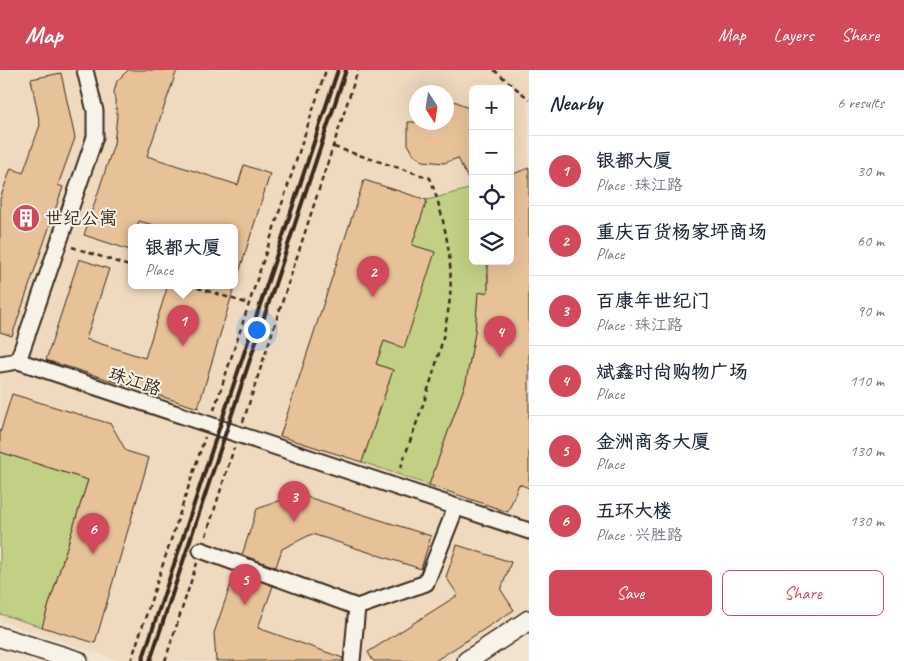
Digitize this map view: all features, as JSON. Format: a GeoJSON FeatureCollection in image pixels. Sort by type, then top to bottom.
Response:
{"type":"FeatureCollection","features":[{"type":"Feature","properties":{"kind":"main road"},"geometry":{"type":"LineString","coordinates":[[467,661],[529,620]]}},
{"type":"Feature","properties":{"kind":"main road"},"geometry":{"type":"LineString","coordinates":[[0,636],[73,660]]}},
{"type":"Feature","properties":{"kind":"street"},"geometry":{"type":"LineString","coordinates":[[0,364],[18,361],[95,137],[95,110],[85,70]]}},
{"type":"Feature","properties":{"kind":"street","name":"珠江路"},"geometry":{"type":"LineString","coordinates":[[18,361],[529,531]]}},
{"type":"Feature","properties":{"kind":"street"},"geometry":{"type":"LineString","coordinates":[[201,550],[357,607],[426,583],[456,507]]}},
{"type":"Feature","properties":{"kind":"street"},"geometry":{"type":"LineString","coordinates":[[352,661],[357,607]]}},
{"type":"Feature","properties":{"kind":"path"},"geometry":{"type":"LineString","coordinates":[[131,661],[326,70]]}},
{"type":"Feature","properties":{"kind":"path"},"geometry":{"type":"LineString","coordinates":[[165,661],[358,70]]}},
{"type":"Feature","properties":{"kind":"path"},"geometry":{"type":"LineString","coordinates":[[494,70],[529,100]]}},
{"type":"Feature","properties":{"kind":"path"},"geometry":{"type":"LineString","coordinates":[[333,146],[430,178],[443,213],[449,258],[450,304],[439,353],[394,486]]}},
{"type":"Feature","properties":{"kind":"path"},"geometry":{"type":"LineString","coordinates":[[58,243],[128,265]]}},
{"type":"Feature","properties":{"kind":"path"},"geometry":{"type":"LineString","coordinates":[[202,289],[249,304]]}},
{"type":"Feature","properties":{"kind":"shaded area"},"geometry":{"type":"Polygon","coordinates":[[[0,70],[529,70],[529,608],[448,661],[121,661],[0,621],[0,70]]]}},
{"type":"Feature","properties":{"kind":"green space"},"geometry":{"type":"Polygon","coordinates":[[[469,189],[469,265],[487,265],[488,292],[478,293],[475,333],[466,382],[429,485],[362,462],[393,370],[376,364],[384,341],[403,347],[434,252],[412,245],[427,200],[469,189]]]}},
{"type":"Feature","properties":{"kind":"green space"},"geometry":{"type":"Polygon","coordinates":[[[0,452],[88,480],[42,627],[0,614],[0,452]]]}},
{"type":"Feature","properties":{"kind":"building"},"geometry":{"type":"Polygon","coordinates":[[[128,70],[177,70],[147,156],[238,185],[244,165],[270,174],[238,276],[238,224],[150,224],[139,221],[138,224],[128,224],[128,249],[84,235],[114,144],[117,115],[114,92],[117,81],[128,70]]]}},
{"type":"Feature","properties":{"kind":"building"},"geometry":{"type":"Polygon","coordinates":[[[61,73],[75,138],[58,185],[63,187],[12,336],[0,332],[0,199],[11,168],[23,173],[40,125],[31,79],[61,73]]]}},
{"type":"Feature","properties":{"kind":"building"},"geometry":{"type":"Polygon","coordinates":[[[454,101],[469,109],[469,181],[458,158],[444,163],[423,161],[414,155],[408,144],[408,122],[409,130],[454,130],[454,101]]]}},
{"type":"Feature","properties":{"kind":"building"},"geometry":{"type":"Polygon","coordinates":[[[529,168],[529,488],[519,484],[508,512],[429,485],[466,382],[475,333],[478,293],[488,292],[488,265],[514,265],[514,174],[529,168]]]}},
{"type":"Feature","properties":{"kind":"building"},"geometry":{"type":"Polygon","coordinates":[[[364,180],[427,200],[412,245],[435,252],[404,348],[384,341],[376,364],[393,370],[362,462],[280,436],[364,180]]]}},
{"type":"Feature","properties":{"kind":"building"},"geometry":{"type":"Polygon","coordinates":[[[79,259],[109,269],[86,339],[145,358],[167,289],[234,289],[198,408],[46,360],[79,259]]]}},
{"type":"Feature","properties":{"kind":"building"},"geometry":{"type":"Polygon","coordinates":[[[12,394],[111,424],[126,451],[149,458],[95,643],[42,627],[88,480],[0,452],[0,433],[12,394]]]}},
{"type":"Feature","properties":{"kind":"building"},"geometry":{"type":"Polygon","coordinates":[[[298,494],[431,536],[421,569],[312,534],[282,549],[276,567],[242,555],[257,509],[298,494]]]}},
{"type":"Feature","properties":{"kind":"building"},"geometry":{"type":"Polygon","coordinates":[[[457,545],[511,562],[501,590],[514,610],[435,661],[373,661],[368,652],[458,595],[446,577],[457,545]]]}},
{"type":"Feature","properties":{"kind":"building"},"geometry":{"type":"Polygon","coordinates":[[[235,572],[273,586],[258,628],[343,658],[343,661],[216,661],[214,633],[235,572]]]}},
{"type":"Feature","properties":{"kind":"railway"},"geometry":{"type":"LineString","coordinates":[[142,661],[338,70]]}},
{"type":"Feature","properties":{"kind":"railway"},"geometry":{"type":"LineString","coordinates":[[150,661],[346,70]]}},
{"type":"Feature","properties":{"kind":"place","name":"世纪公寓"},"geometry":{"type":"Point","coordinates":[26,218]}},
{"type":"Feature","properties":{"kind":"place","name":"重庆百货杨家坪商场"},"geometry":{"type":"Point","coordinates":[373,297]}},
{"type":"Feature","properties":{"kind":"place","name":"银都大厦"},"geometry":{"type":"Point","coordinates":[183,346]}},
{"type":"Feature","properties":{"kind":"place","name":"斌鑫时尚购物广场"},"geometry":{"type":"Point","coordinates":[500,357]}},
{"type":"Feature","properties":{"kind":"place","name":"百康年世纪门"},"geometry":{"type":"Point","coordinates":[294,522]}},
{"type":"Feature","properties":{"kind":"place","name":"五环大楼"},"geometry":{"type":"Point","coordinates":[93,554]}},
{"type":"Feature","properties":{"kind":"place","name":"金洲商务大厦"},"geometry":{"type":"Point","coordinates":[245,605]}}]}
